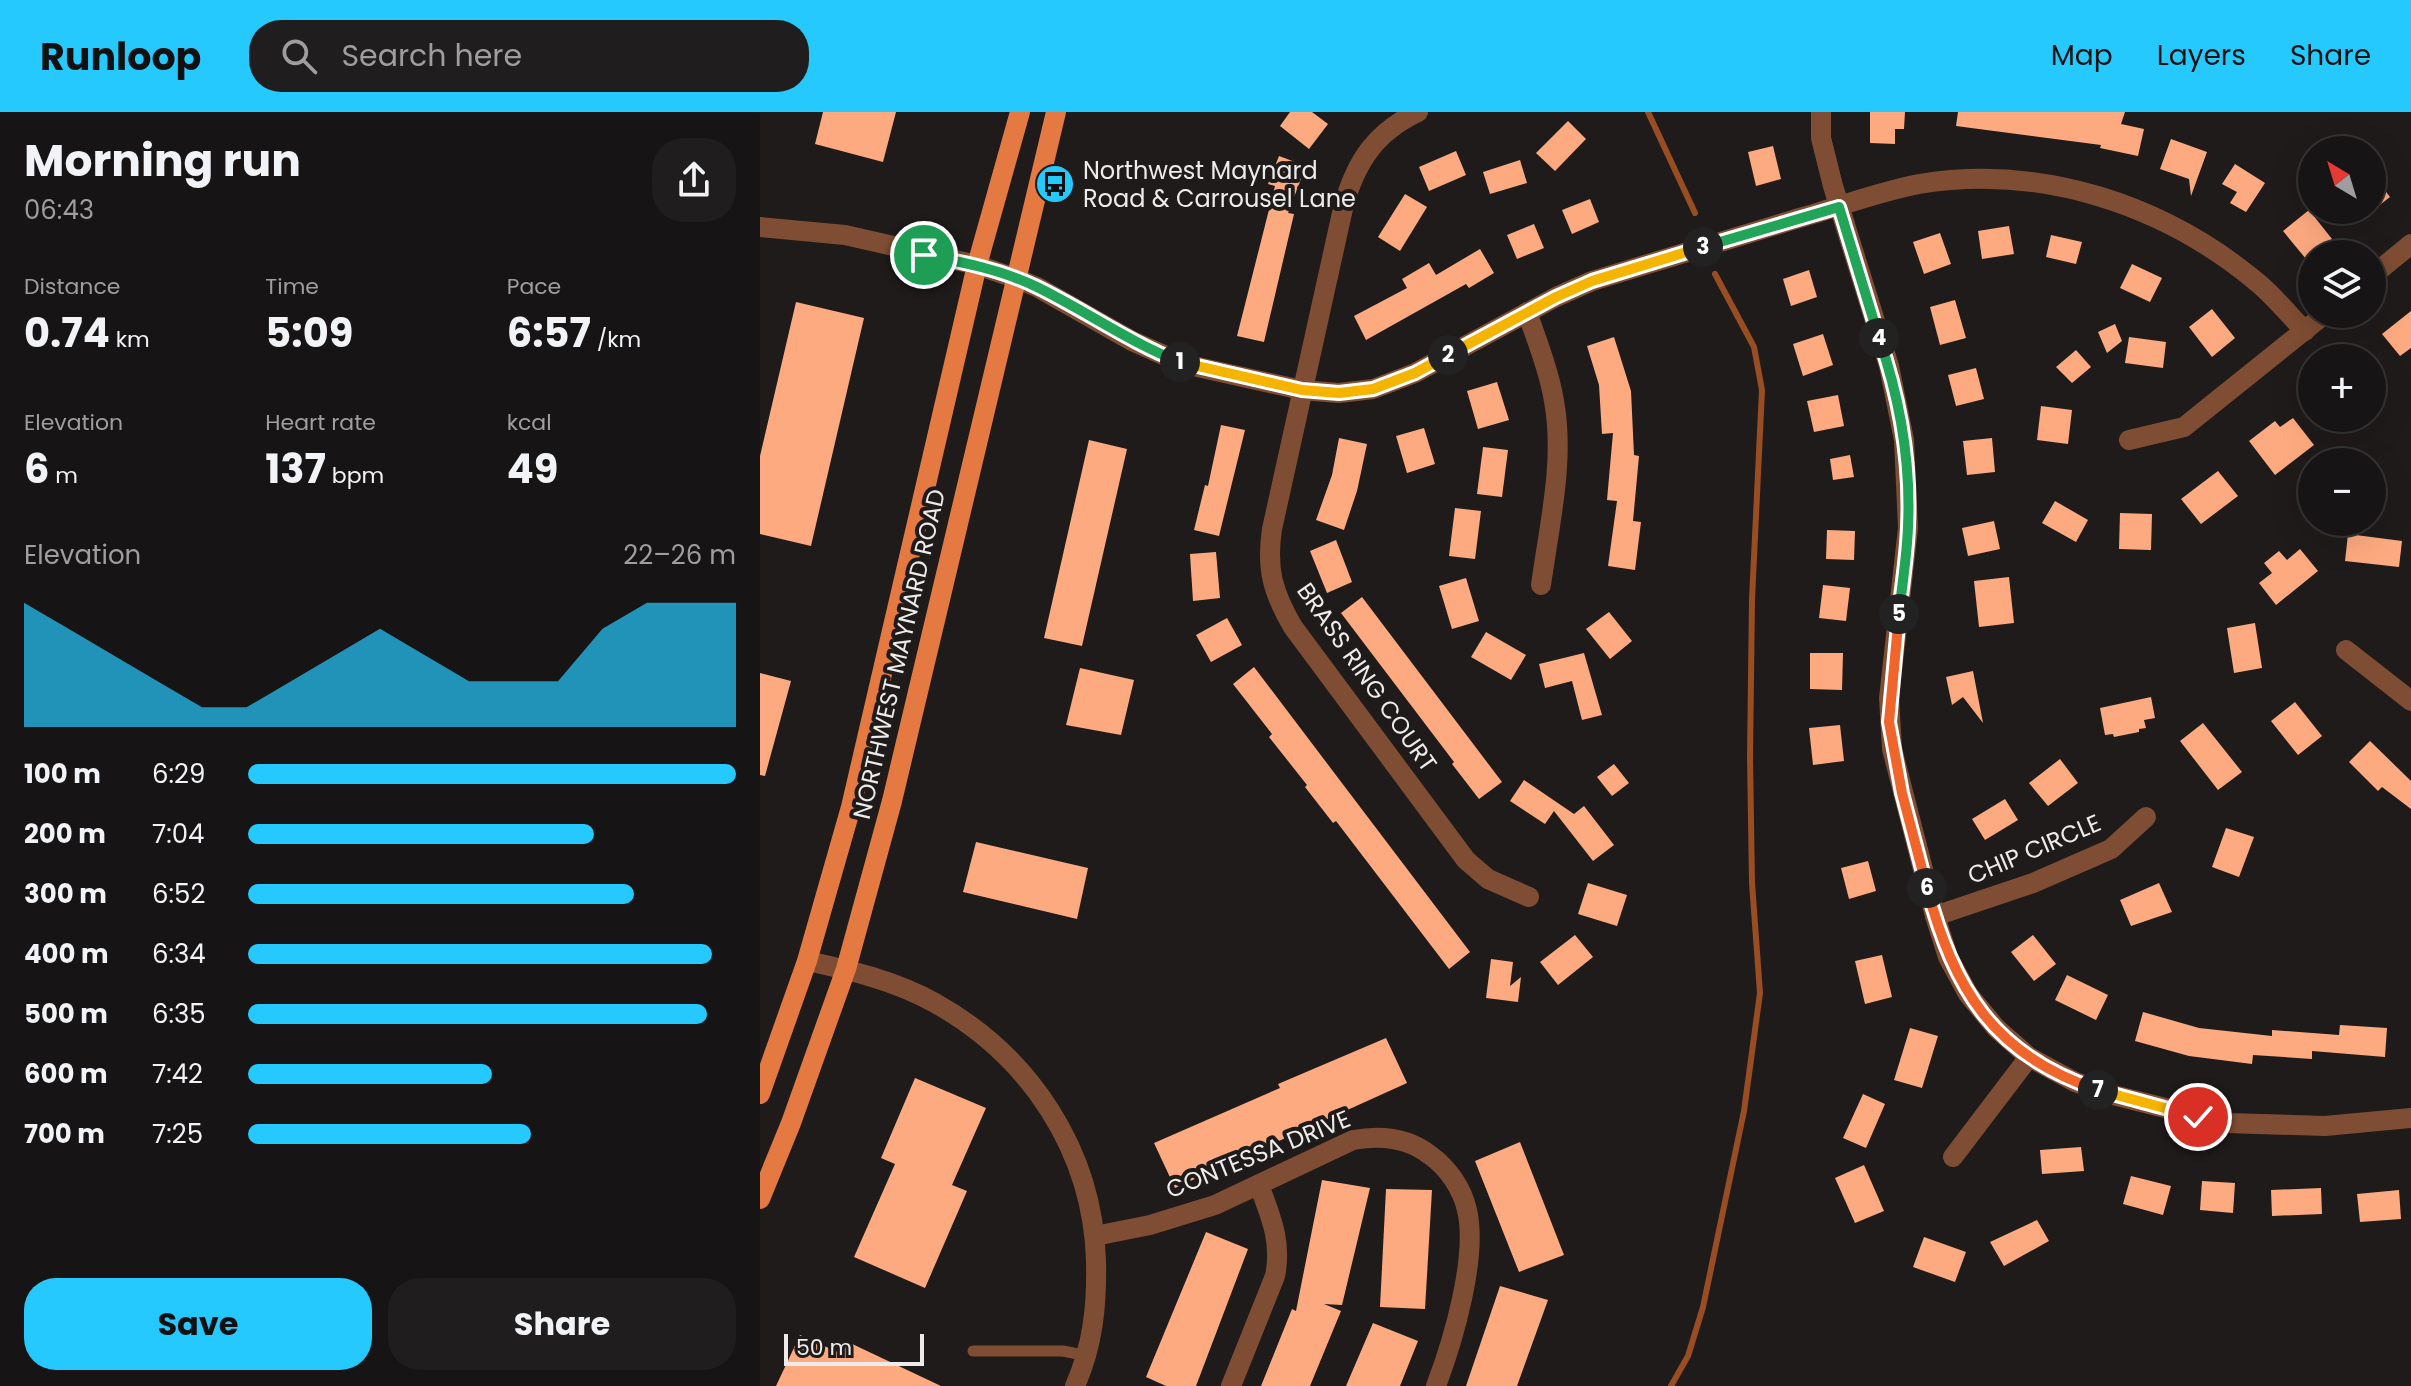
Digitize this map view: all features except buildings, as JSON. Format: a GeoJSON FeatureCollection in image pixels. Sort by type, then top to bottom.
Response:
{"type":"FeatureCollection","features":[{"type":"Feature","properties":{"kind":"main road","name":"NORTHWEST MAYNARD ROAD"},"geometry":{"type":"LineString","coordinates":[[760,1094],[807,961],[851,807],[977,265],[1020,112]]}},
{"type":"Feature","properties":{"kind":"main road","name":"NORTHWEST MAYNARD ROAD"},"geometry":{"type":"LineString","coordinates":[[760,1199],[791,1123],[846,969],[892,801],[1056,112]]}},
{"type":"Feature","properties":{"kind":"street","name":"BRASS RING COURT"},"geometry":{"type":"LineString","coordinates":[[1418,112],[1391,128],[1371,147],[1353,173],[1269,547],[1273,587],[1293,627],[1466,860],[1488,879],[1529,897]]}},
{"type":"Feature","properties":{"kind":"street"},"geometry":{"type":"LineString","coordinates":[[1821,112],[1821,138],[1839,207],[1889,366],[1904,440],[1908,528],[1889,722],[1902,793],[1935,916],[1948,957],[1968,994],[1996,1028],[2029,1057],[2075,1082],[2113,1095],[2226,1123],[2325,1126],[2411,1118]]}},
{"type":"Feature","properties":{"kind":"street"},"geometry":{"type":"LineString","coordinates":[[760,227],[845,235],[977,265],[1037,287],[1132,341],[1184,364],[1302,390],[1339,393],[1373,389],[1415,373],[1527,312],[1592,281],[1918,185],[2015,180],[2087,192],[2150,214],[2193,236],[2261,286],[2305,331]]}},
{"type":"Feature","properties":{"kind":"street"},"geometry":{"type":"LineString","coordinates":[[2386,265],[2411,244]]}},
{"type":"Feature","properties":{"kind":"street"},"geometry":{"type":"LineString","coordinates":[[1527,312],[1554,400],[1558,432],[1541,585]]}},
{"type":"Feature","properties":{"kind":"street"},"geometry":{"type":"LineString","coordinates":[[2129,440],[2184,427],[2309,328]]}},
{"type":"Feature","properties":{"kind":"street"},"geometry":{"type":"LineString","coordinates":[[2346,650],[2411,701]]}},
{"type":"Feature","properties":{"kind":"street","name":"CHIP CIRCLE"},"geometry":{"type":"LineString","coordinates":[[1935,916],[2033,883],[2111,849],[2146,817]]}},
{"type":"Feature","properties":{"kind":"street"},"geometry":{"type":"LineString","coordinates":[[807,961],[846,969],[934,1003],[976,1030],[1024,1075],[1067,1138],[1085,1188],[1095,1236],[1095,1318],[1088,1356],[1075,1386]]}},
{"type":"Feature","properties":{"kind":"street"},"geometry":{"type":"LineString","coordinates":[[1953,1157],[2029,1057]]}},
{"type":"Feature","properties":{"kind":"street","name":"CONTESSA DRIVE"},"geometry":{"type":"LineString","coordinates":[[1095,1236],[1215,1205],[1338,1145],[1372,1136],[1411,1143],[1444,1167],[1462,1194],[1468,1211],[1469,1230],[1457,1324],[1436,1386]]}},
{"type":"Feature","properties":{"kind":"street"},"geometry":{"type":"LineString","coordinates":[[1231,1386],[1275,1276],[1279,1258],[1276,1231],[1259,1185]]}},
{"type":"Feature","properties":{"kind":"lane"},"geometry":{"type":"LineString","coordinates":[[973,1351],[1063,1351],[1088,1356]]}},
{"type":"Feature","properties":{"kind":"waterway"},"geometry":{"type":"LineString","coordinates":[[1648,112],[1695,213]]}},
{"type":"Feature","properties":{"kind":"waterway"},"geometry":{"type":"LineString","coordinates":[[1671,1386],[1688,1356],[1703,1307],[1744,1111],[1760,993],[1752,883],[1750,757],[1752,599],[1762,390],[1754,347],[1715,274]]}},
{"type":"Feature","properties":{"kind":"place","name":"Northwest Maynard Road & Carrousel Lane"},"geometry":{"type":"Point","coordinates":[1055,184]}},
{"type":"Feature","properties":{"kind":"route"},"geometry":{"type":"LineString","coordinates":[[924,255],[977,265],[1037,287],[1132,341],[1184,364],[1302,390],[1339,393],[1373,389],[1415,373],[1556,297],[1592,281],[1839,207],[1889,366],[1904,440],[1908,528],[1889,722],[1902,793],[1948,957],[1980,1011],[2029,1057],[2075,1082],[2198,1117]]}}]}
